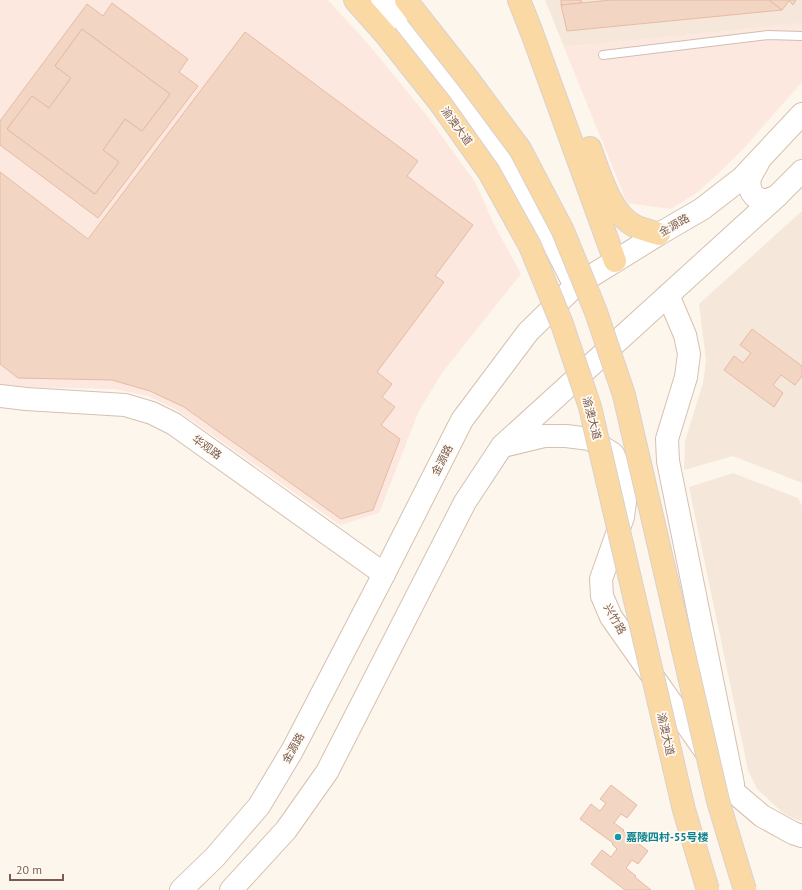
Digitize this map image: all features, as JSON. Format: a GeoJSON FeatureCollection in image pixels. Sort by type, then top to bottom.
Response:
{"type":"FeatureCollection","features":[{"type":"Feature","properties":{"kind":"main road","name":"渝澳大道"},"geometry":{"type":"LineString","coordinates":[[355,0],[386,35],[440,103],[490,172],[530,246],[562,324],[590,407],[684,810],[708,890]]}},
{"type":"Feature","properties":{"kind":"main road"},"geometry":{"type":"LineString","coordinates":[[382,0],[390,8],[489,138],[516,177],[541,219],[575,286]]}},
{"type":"Feature","properties":{"kind":"main road"},"geometry":{"type":"LineString","coordinates":[[406,0],[468,79],[520,149],[563,232],[596,312],[624,395],[718,802],[745,890]]}},
{"type":"Feature","properties":{"kind":"main road"},"geometry":{"type":"LineString","coordinates":[[519,0],[537,30],[610,199],[621,216],[634,226],[659,234]]}},
{"type":"Feature","properties":{"kind":"main road"},"geometry":{"type":"LineString","coordinates":[[532,0],[537,30],[615,261]]}},
{"type":"Feature","properties":{"kind":"main road","name":"金源路"},"geometry":{"type":"LineString","coordinates":[[181,890],[215,857],[259,806],[292,751],[462,420],[528,332],[575,286],[702,209],[742,178],[802,114]]}},
{"type":"Feature","properties":{"kind":"main road"},"geometry":{"type":"LineString","coordinates":[[763,155],[751,176],[749,184],[750,190],[762,200],[777,196]]}},
{"type":"Feature","properties":{"kind":"main road"},"geometry":{"type":"LineString","coordinates":[[231,890],[286,830],[327,772],[465,502],[502,446],[668,296],[777,196],[802,171]]}},
{"type":"Feature","properties":{"kind":"main road"},"geometry":{"type":"LineString","coordinates":[[668,296],[685,335],[689,354],[686,377],[667,440],[668,461],[735,793]]}},
{"type":"Feature","properties":{"kind":"main road","name":"华观路"},"geometry":{"type":"LineString","coordinates":[[0,396],[125,405],[152,412],[174,424],[384,574]]}},
{"type":"Feature","properties":{"kind":"main road","name":"兴竹路"},"geometry":{"type":"LineString","coordinates":[[502,446],[544,436],[566,436],[590,439],[613,454],[623,474],[626,495],[623,517],[601,579],[602,596],[611,617],[735,793],[762,816],[793,833],[802,836]]}},
{"type":"Feature","properties":{"kind":"lane"},"geometry":{"type":"LineString","coordinates":[[603,55],[768,34],[802,36]]}},
{"type":"Feature","properties":{"kind":"shaded area"},"geometry":{"type":"Polygon","coordinates":[[[0,0],[328,0],[369,45],[428,117],[475,182],[494,224],[521,274],[442,373],[419,411],[379,513],[340,525],[177,410],[148,396],[114,389],[8,387],[0,385],[0,0]]]}},
{"type":"Feature","properties":{"kind":"shaded area"},"geometry":{"type":"Polygon","coordinates":[[[545,0],[802,0],[802,24],[564,47],[545,0]]]}},
{"type":"Feature","properties":{"kind":"shaded area"},"geometry":{"type":"Polygon","coordinates":[[[802,24],[802,82],[745,147],[698,192],[671,209],[627,203],[564,47],[802,24]]]}},
{"type":"Feature","properties":{"kind":"shaded area"},"geometry":{"type":"Polygon","coordinates":[[[802,211],[802,483],[733,456],[684,470],[685,441],[703,383],[706,360],[699,304],[802,211]]]}},
{"type":"Feature","properties":{"kind":"shaded area"},"geometry":{"type":"Polygon","coordinates":[[[733,473],[798,498],[802,506],[802,821],[783,813],[757,789],[748,770],[689,487],[733,473]]]}},
{"type":"Feature","properties":{"kind":"building"},"geometry":{"type":"Polygon","coordinates":[[[561,0],[581,0],[582,3],[561,5],[561,0]]]}},
{"type":"Feature","properties":{"kind":"building"},"geometry":{"type":"Polygon","coordinates":[[[611,0],[769,0],[782,10],[567,31],[561,5],[611,0]]]}},
{"type":"Feature","properties":{"kind":"building"},"geometry":{"type":"Polygon","coordinates":[[[769,0],[796,0],[793,5],[789,1],[782,10],[769,0]]]}},
{"type":"Feature","properties":{"kind":"building"},"geometry":{"type":"Polygon","coordinates":[[[112,3],[188,59],[179,72],[198,86],[98,218],[0,145],[0,121],[87,4],[103,16],[112,3]],[[82,29],[55,66],[71,78],[49,108],[32,96],[7,129],[95,194],[119,162],[103,150],[125,119],[142,131],[170,94],[82,29]]]}},
{"type":"Feature","properties":{"kind":"building"},"geometry":{"type":"Polygon","coordinates":[[[82,29],[170,94],[142,131],[125,119],[103,150],[119,162],[95,194],[7,129],[32,96],[49,108],[71,78],[55,66],[82,29]]]}},
{"type":"Feature","properties":{"kind":"building"},"geometry":{"type":"Polygon","coordinates":[[[245,32],[418,161],[407,176],[473,225],[435,276],[444,282],[377,372],[392,384],[382,397],[395,407],[381,425],[400,439],[373,510],[341,519],[184,407],[150,391],[112,380],[18,378],[0,364],[0,172],[88,239],[245,32]]]}},
{"type":"Feature","properties":{"kind":"building"},"geometry":{"type":"Polygon","coordinates":[[[752,329],[802,366],[802,376],[795,385],[781,375],[773,385],[783,393],[774,407],[724,370],[734,356],[743,363],[751,353],[740,345],[752,329]]]}},
{"type":"Feature","properties":{"kind":"building","name":"嘉陵四村-55号楼"},"geometry":{"type":"Polygon","coordinates":[[[611,785],[637,805],[627,818],[621,814],[614,823],[648,851],[638,864],[632,860],[626,868],[651,890],[625,890],[591,864],[602,850],[611,857],[617,849],[612,844],[613,843],[580,819],[591,804],[600,811],[606,803],[600,799],[611,785]]]}},
{"type":"Feature","properties":{"kind":"place","name":"嘉陵四村-55号楼"},"geometry":{"type":"Point","coordinates":[618,837]}}]}
